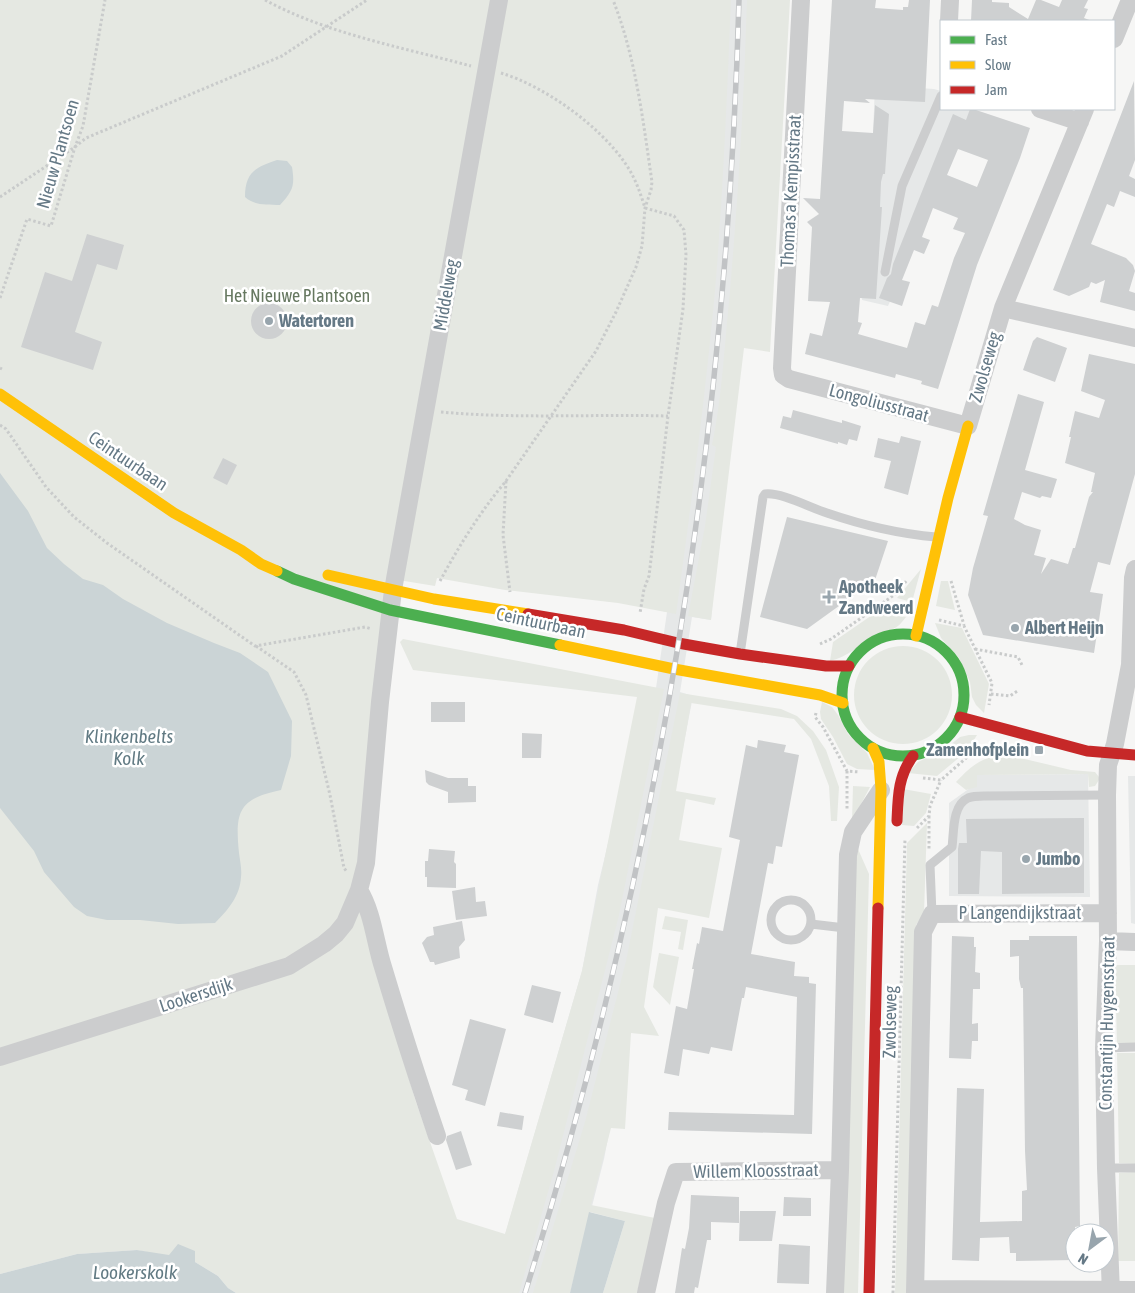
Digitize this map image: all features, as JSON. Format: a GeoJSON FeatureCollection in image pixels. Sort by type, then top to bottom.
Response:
{"type":"FeatureCollection","features":[{"type":"Feature","properties":{"kind":"street","name":"Middelweg"},"geometry":{"type":"LineString","coordinates":[[393,590],[499,0]]}},
{"type":"Feature","properties":{"kind":"street","name":"Thomas a Kempisstraat"},"geometry":{"type":"LineString","coordinates":[[789,379],[783,375],[782,368],[801,0]]}},
{"type":"Feature","properties":{"kind":"street"},"geometry":{"type":"LineString","coordinates":[[949,20],[950,0]]}},
{"type":"Feature","properties":{"kind":"street"},"geometry":{"type":"LineString","coordinates":[[1115,37],[1130,0]]}},
{"type":"Feature","properties":{"kind":"street"},"geometry":{"type":"LineString","coordinates":[[1047,110],[1082,115]]}},
{"type":"Feature","properties":{"kind":"street","name":"Zwolseweg"},"geometry":{"type":"LineString","coordinates":[[916,636],[948,498],[1003,308],[1082,115]]}},
{"type":"Feature","properties":{"kind":"street"},"geometry":{"type":"LineString","coordinates":[[1003,308],[1135,338]]}},
{"type":"Feature","properties":{"kind":"street","name":"Longoliusstraat"},"geometry":{"type":"LineString","coordinates":[[789,379],[968,426]]}},
{"type":"Feature","properties":{"kind":"street","name":"Ceintuurbaan"},"geometry":{"type":"LineString","coordinates":[[0,394],[174,513],[241,550],[261,564],[294,579],[390,610],[674,669],[820,695],[843,703]]}},
{"type":"Feature","properties":{"kind":"street","name":"Ceintuurbaan"},"geometry":{"type":"LineString","coordinates":[[241,550],[273,556]]}},
{"type":"Feature","properties":{"kind":"street","name":"Ceintuurbaan"},"geometry":{"type":"LineString","coordinates":[[314,570],[450,602],[624,630],[740,654],[826,666],[849,666]]}},
{"type":"Feature","properties":{"kind":"street","name":"Constantijn Huygensstraat"},"geometry":{"type":"LineString","coordinates":[[1111,1291],[1104,1048],[1108,941],[1107,795],[1108,765],[1132,665],[1133,578],[1135,570]]}},
{"type":"Feature","properties":{"kind":"street","name":"Lookersdijk"},"geometry":{"type":"LineString","coordinates":[[0,1057],[289,966],[314,951],[336,934],[345,923],[359,890],[366,863],[387,633],[393,590]]}},
{"type":"Feature","properties":{"kind":"street"},"geometry":{"type":"LineString","coordinates":[[894,635],[916,636],[940,647],[957,666],[964,691],[963,707],[953,731],[942,743],[933,749],[913,756],[892,756],[873,748],[852,729],[846,717],[843,703],[844,684],[849,666],[856,657],[873,643],[894,635]]}},
{"type":"Feature","properties":{"kind":"street"},"geometry":{"type":"LineString","coordinates":[[960,717],[1075,749],[1135,755]]}},
{"type":"Feature","properties":{"kind":"street","name":"Zwolseweg"},"geometry":{"type":"LineString","coordinates":[[868,1293],[881,782],[879,762],[873,748]]}},
{"type":"Feature","properties":{"kind":"street"},"geometry":{"type":"LineString","coordinates":[[896,831],[900,776],[905,765],[913,756]]}},
{"type":"Feature","properties":{"kind":"street"},"geometry":{"type":"LineString","coordinates":[[835,1293],[848,855],[853,832],[881,782]]}},
{"type":"Feature","properties":{"kind":"street"},"geometry":{"type":"LineString","coordinates":[[359,890],[366,901],[385,975],[436,1136]]}},
{"type":"Feature","properties":{"kind":"street","name":"P Langendijkstraat"},"geometry":{"type":"LineString","coordinates":[[932,914],[1108,913]]}},
{"type":"Feature","properties":{"kind":"street","name":"Zwolseweg"},"geometry":{"type":"LineString","coordinates":[[915,1291],[923,932],[932,914]]}},
{"type":"Feature","properties":{"kind":"street"},"geometry":{"type":"LineString","coordinates":[[1108,941],[1135,942]]}},
{"type":"Feature","properties":{"kind":"street","name":"Willem Kloosstraat"},"geometry":{"type":"LineString","coordinates":[[646,1293],[666,1203],[676,1172],[840,1170]]}},
{"type":"Feature","properties":{"kind":"street"},"geometry":{"type":"LineString","coordinates":[[915,1291],[1135,1290]]}},
{"type":"Feature","properties":{"kind":"lane"},"geometry":{"type":"LineString","coordinates":[[886,272],[902,186],[940,98]]}},
{"type":"Feature","properties":{"kind":"lane"},"geometry":{"type":"LineString","coordinates":[[740,654],[763,497],[765,494],[784,497],[829,514],[907,535],[938,537]]}},
{"type":"Feature","properties":{"kind":"lane"},"geometry":{"type":"LineString","coordinates":[[932,914],[930,865],[952,847],[958,807],[967,798],[984,796],[1107,795]]}},
{"type":"Feature","properties":{"kind":"lane"},"geometry":{"type":"LineString","coordinates":[[787,900],[800,902],[811,914],[811,924],[808,932],[800,939],[784,940],[772,928],[770,917],[776,905],[787,900]]}},
{"type":"Feature","properties":{"kind":"lane"},"geometry":{"type":"LineString","coordinates":[[811,924],[845,928]]}},
{"type":"Feature","properties":{"kind":"lane"},"geometry":{"type":"LineString","coordinates":[[1104,1048],[1135,1047]]}},
{"type":"Feature","properties":{"kind":"lane"},"geometry":{"type":"LineString","coordinates":[[1106,1168],[1135,1168]]}},
{"type":"Feature","properties":{"kind":"path","name":"Nieuw Plantsoen"},"geometry":{"type":"LineString","coordinates":[[0,298],[26,218],[51,226],[83,126],[105,0]]}},
{"type":"Feature","properties":{"kind":"path"},"geometry":{"type":"LineString","coordinates":[[0,196],[86,138],[282,56],[367,0]]}},
{"type":"Feature","properties":{"kind":"path"},"geometry":{"type":"LineString","coordinates":[[439,582],[456,552],[493,496],[506,481],[596,351],[636,267],[642,246],[646,208],[652,182],[641,105],[624,27],[613,0]]}},
{"type":"Feature","properties":{"kind":"path"},"geometry":{"type":"LineString","coordinates":[[639,619],[644,589],[649,576],[683,309],[686,255],[684,230],[674,216],[646,208]]}},
{"type":"Feature","properties":{"kind":"path"},"geometry":{"type":"LineString","coordinates":[[425,410],[551,416],[668,416]]}},
{"type":"Feature","properties":{"kind":"path"},"geometry":{"type":"LineString","coordinates":[[0,425],[6,429],[46,487],[74,517],[107,543],[294,672],[306,695],[330,795],[344,868],[359,890]]}},
{"type":"Feature","properties":{"kind":"path"},"geometry":{"type":"LineString","coordinates":[[506,481],[503,535],[511,600]]}},
{"type":"Feature","properties":{"kind":"path"},"geometry":{"type":"LineString","coordinates":[[826,666],[831,639],[876,608],[964,626],[992,684],[984,724],[973,752],[941,780],[900,776]]}},
{"type":"Feature","properties":{"kind":"path"},"geometry":{"type":"LineString","coordinates":[[256,646],[365,627],[387,633]]}},
{"type":"Feature","properties":{"kind":"path"},"geometry":{"type":"LineString","coordinates":[[975,648],[1018,657],[1023,667]]}},
{"type":"Feature","properties":{"kind":"path"},"geometry":{"type":"LineString","coordinates":[[991,694],[1010,696],[1019,690]]}},
{"type":"Feature","properties":{"kind":"path"},"geometry":{"type":"LineString","coordinates":[[820,695],[816,718],[847,771],[881,782]]}},
{"type":"Feature","properties":{"kind":"path"},"geometry":{"type":"LineString","coordinates":[[929,816],[930,865]]}},
{"type":"Feature","properties":{"kind":"shaded area"},"geometry":{"type":"Polygon","coordinates":[[[711,0],[765,0],[711,620],[692,617],[680,692],[693,696],[604,1159],[570,1293],[485,1293],[505,1235],[582,971],[598,885],[646,687],[656,688],[667,612],[654,609],[711,0]]]}},
{"type":"Feature","properties":{"kind":"shaded area"},"geometry":{"type":"Polygon","coordinates":[[[875,85],[934,89],[940,91],[940,110],[970,110],[966,128],[888,306],[862,300],[867,200],[871,181],[875,85]]]}},
{"type":"Feature","properties":{"kind":"shaded area"},"geometry":{"type":"Polygon","coordinates":[[[1088,774],[1090,897],[949,896],[949,803],[970,788],[976,775],[1088,774]]]}},
{"type":"Feature","properties":{"kind":"shaded area"},"geometry":{"type":"Polygon","coordinates":[[[1128,776],[1135,776],[1135,924],[1131,923],[1128,776]]]}},
{"type":"Feature","properties":{"kind":"green space","name":"Het Nieuwe Plantsoen"},"geometry":{"type":"Polygon","coordinates":[[[0,0],[731,0],[723,182],[715,291],[707,372],[676,614],[618,603],[505,590],[437,578],[435,586],[386,578],[358,880],[347,910],[329,933],[305,952],[261,971],[0,1050],[0,0]]]}},
{"type":"Feature","properties":{"kind":"green space"},"geometry":{"type":"Polygon","coordinates":[[[747,0],[790,0],[770,352],[744,348],[711,620],[688,616],[705,526],[716,447],[712,445],[720,392],[732,264],[740,151],[747,0]]]}},
{"type":"Feature","properties":{"kind":"green space"},"geometry":{"type":"Polygon","coordinates":[[[921,569],[912,602],[897,598],[921,569]]]}},
{"type":"Feature","properties":{"kind":"green space"},"geometry":{"type":"Polygon","coordinates":[[[941,581],[948,581],[955,610],[936,606],[941,581]]]}},
{"type":"Feature","properties":{"kind":"green space"},"geometry":{"type":"Polygon","coordinates":[[[878,611],[906,617],[894,629],[879,633],[848,654],[830,661],[833,642],[878,611]]]}},
{"type":"Feature","properties":{"kind":"green space"},"geometry":{"type":"Polygon","coordinates":[[[935,623],[962,628],[989,684],[984,713],[976,705],[972,697],[970,682],[959,658],[941,638],[935,623]]]}},
{"type":"Feature","properties":{"kind":"green space"},"geometry":{"type":"Polygon","coordinates":[[[403,639],[664,689],[619,915],[554,1171],[519,1293],[236,1293],[228,1288],[218,1276],[195,1262],[137,1250],[77,1254],[0,1274],[0,1065],[308,961],[361,903],[390,1017],[416,1102],[457,1219],[505,1234],[582,971],[637,697],[413,670],[400,642],[403,639]]]}},
{"type":"Feature","properties":{"kind":"green space"},"geometry":{"type":"Polygon","coordinates":[[[903,646],[922,649],[938,660],[949,676],[952,695],[949,714],[938,730],[922,741],[903,744],[884,741],[868,730],[857,714],[854,695],[857,676],[868,660],[884,649],[903,646]]]}},
{"type":"Feature","properties":{"kind":"green space"},"geometry":{"type":"Polygon","coordinates":[[[680,693],[781,709],[797,716],[813,731],[826,750],[839,787],[837,821],[831,821],[829,786],[811,739],[794,719],[691,703],[676,791],[716,798],[714,805],[686,799],[679,840],[722,848],[709,918],[658,908],[644,1007],[659,1036],[631,1033],[625,1129],[611,1128],[591,1205],[655,1218],[637,1293],[603,1293],[625,1221],[590,1212],[570,1293],[533,1293],[585,1122],[626,961],[680,693]]]}},
{"type":"Feature","properties":{"kind":"green space"},"geometry":{"type":"Polygon","coordinates":[[[822,702],[832,707],[848,734],[867,753],[875,770],[857,769],[847,764],[821,719],[822,702]]]}},
{"type":"Feature","properties":{"kind":"green space"},"geometry":{"type":"Polygon","coordinates":[[[977,735],[967,751],[937,776],[908,773],[918,762],[945,749],[960,737],[977,735]]]}},
{"type":"Feature","properties":{"kind":"green space"},"geometry":{"type":"Polygon","coordinates":[[[1008,755],[1071,770],[1095,772],[1099,780],[1095,786],[1089,787],[1088,774],[977,775],[977,787],[966,790],[956,782],[979,762],[992,757],[1008,755]]]}},
{"type":"Feature","properties":{"kind":"green space"},"geometry":{"type":"Polygon","coordinates":[[[853,786],[870,787],[852,821],[853,786]]]}},
{"type":"Feature","properties":{"kind":"green space"},"geometry":{"type":"Polygon","coordinates":[[[903,789],[931,794],[926,813],[914,826],[902,825],[903,789]]]}},
{"type":"Feature","properties":{"kind":"green space"},"geometry":{"type":"Polygon","coordinates":[[[927,823],[924,913],[916,925],[909,1293],[895,1293],[907,843],[927,823]]]}},
{"type":"Feature","properties":{"kind":"green space"},"geometry":{"type":"Polygon","coordinates":[[[858,849],[869,874],[858,1293],[843,1293],[854,863],[858,849]]]}},
{"type":"Feature","properties":{"kind":"green space"},"geometry":{"type":"Polygon","coordinates":[[[665,916],[688,920],[683,950],[678,949],[681,932],[662,929],[665,916]]]}},
{"type":"Feature","properties":{"kind":"green space"},"geometry":{"type":"Polygon","coordinates":[[[659,953],[679,957],[670,1005],[653,987],[659,953]]]}},
{"type":"Feature","properties":{"kind":"green space"},"geometry":{"type":"Polygon","coordinates":[[[1115,965],[1135,965],[1135,1044],[1117,1044],[1115,965]]]}},
{"type":"Feature","properties":{"kind":"green space"},"geometry":{"type":"Polygon","coordinates":[[[1117,1053],[1135,1053],[1135,1164],[1119,1163],[1117,1053]]]}},
{"type":"Feature","properties":{"kind":"green space"},"geometry":{"type":"Polygon","coordinates":[[[1135,1172],[1135,1261],[1118,1261],[1119,1173],[1135,1172]]]}},
{"type":"Feature","properties":{"kind":"water"},"geometry":{"type":"Polygon","coordinates":[[[277,160],[287,161],[292,167],[293,179],[290,192],[280,205],[257,203],[245,197],[247,182],[253,172],[263,165],[277,160]]]}},
{"type":"Feature","properties":{"kind":"water","name":"Klinkenbelts Kolk"},"geometry":{"type":"Polygon","coordinates":[[[0,473],[28,511],[47,548],[64,564],[83,579],[103,585],[123,599],[167,623],[240,653],[268,672],[292,721],[291,756],[281,790],[256,798],[248,803],[239,817],[240,884],[236,896],[215,923],[178,924],[140,920],[107,920],[87,916],[74,907],[44,872],[34,851],[0,808],[0,473]]]}},
{"type":"Feature","properties":{"kind":"water"},"geometry":{"type":"Polygon","coordinates":[[[589,1212],[625,1221],[603,1293],[570,1293],[589,1212]]]}},
{"type":"Feature","properties":{"kind":"water","name":"Lookerskolk"},"geometry":{"type":"Polygon","coordinates":[[[178,1244],[195,1251],[195,1262],[218,1276],[228,1288],[236,1293],[0,1293],[0,1274],[77,1254],[137,1250],[169,1255],[178,1244]]]}},
{"type":"Feature","properties":{"kind":"building"},"geometry":{"type":"Polygon","coordinates":[[[832,0],[876,0],[875,8],[903,10],[903,7],[908,7],[909,0],[930,0],[925,102],[865,99],[870,103],[844,101],[842,131],[873,133],[875,105],[889,114],[885,174],[883,174],[881,182],[880,207],[882,207],[876,299],[860,298],[858,322],[862,323],[858,334],[907,348],[915,322],[925,325],[932,305],[938,307],[954,258],[965,233],[953,229],[958,218],[933,208],[922,237],[930,240],[924,254],[914,250],[902,280],[910,282],[902,306],[879,298],[887,278],[891,274],[893,264],[953,114],[966,120],[970,110],[976,110],[1030,128],[977,265],[938,389],[921,384],[922,381],[896,374],[895,378],[805,354],[810,333],[822,336],[830,302],[808,301],[812,227],[807,222],[819,214],[803,198],[820,199],[832,0]],[[958,149],[947,175],[977,187],[988,160],[958,149]]]}},
{"type":"Feature","properties":{"kind":"building"},"geometry":{"type":"Polygon","coordinates":[[[972,0],[992,0],[992,2],[1009,3],[1009,7],[1028,19],[1036,0],[1059,7],[1062,0],[1088,0],[1084,8],[1088,9],[1084,18],[1089,20],[971,20],[972,0]]]}},
{"type":"Feature","properties":{"kind":"building"},"geometry":{"type":"Polygon","coordinates":[[[1134,81],[1135,160],[1129,176],[1135,179],[1135,197],[1120,191],[1114,207],[1107,204],[1091,244],[1126,258],[1133,265],[1135,271],[1129,291],[1135,293],[1135,311],[1100,302],[1105,280],[1096,284],[1091,282],[1089,287],[1069,296],[1053,290],[1134,81]]]}},
{"type":"Feature","properties":{"kind":"building"},"geometry":{"type":"Polygon","coordinates":[[[87,234],[124,245],[117,270],[97,264],[75,332],[102,342],[93,370],[21,347],[45,272],[72,281],[87,234]]]}},
{"type":"Feature","properties":{"kind":"building","name":"Watertoren"},"geometry":{"type":"Polygon","coordinates":[[[269,303],[282,308],[287,321],[282,334],[269,339],[256,334],[251,321],[256,308],[269,303]]]}},
{"type":"Feature","properties":{"kind":"building"},"geometry":{"type":"Polygon","coordinates":[[[1037,337],[1067,348],[1055,382],[1023,370],[1033,341],[1037,337]]]}},
{"type":"Feature","properties":{"kind":"building"},"geometry":{"type":"Polygon","coordinates":[[[1089,354],[1135,364],[1135,474],[1110,565],[1098,562],[1090,592],[1103,594],[1094,653],[983,635],[968,595],[973,568],[988,516],[983,515],[1018,394],[1044,402],[1025,470],[1057,479],[1051,498],[1042,496],[1040,498],[1022,492],[1014,519],[1041,530],[1034,555],[1046,558],[1041,574],[1051,559],[1068,564],[1073,548],[1075,548],[1089,497],[1093,492],[1091,492],[1095,473],[1065,463],[1071,437],[1069,437],[1075,411],[1099,418],[1105,400],[1081,391],[1089,354]]]}},
{"type":"Feature","properties":{"kind":"building"},"geometry":{"type":"Polygon","coordinates":[[[793,410],[861,426],[857,441],[849,439],[847,445],[838,442],[838,444],[780,428],[783,416],[791,418],[793,410]]]}},
{"type":"Feature","properties":{"kind":"building"},"geometry":{"type":"Polygon","coordinates":[[[901,436],[921,441],[908,495],[884,488],[891,461],[874,457],[878,438],[899,443],[901,436]]]}},
{"type":"Feature","properties":{"kind":"building"},"geometry":{"type":"Polygon","coordinates":[[[223,458],[237,465],[227,485],[213,478],[223,458]]]}},
{"type":"Feature","properties":{"kind":"building"},"geometry":{"type":"Polygon","coordinates":[[[787,517],[888,541],[875,580],[807,629],[760,617],[787,517]]]}},
{"type":"Feature","properties":{"kind":"building"},"geometry":{"type":"Polygon","coordinates":[[[431,702],[465,702],[465,722],[431,722],[431,702]]]}},
{"type":"Feature","properties":{"kind":"building"},"geometry":{"type":"Polygon","coordinates":[[[522,733],[542,734],[541,758],[522,758],[522,733]]]}},
{"type":"Feature","properties":{"kind":"building"},"geometry":{"type":"Polygon","coordinates":[[[758,740],[786,745],[784,752],[799,755],[782,847],[776,846],[773,864],[768,863],[751,954],[795,962],[794,976],[809,977],[809,983],[816,984],[812,1134],[668,1130],[669,1112],[794,1115],[797,997],[746,987],[744,998],[742,998],[732,1051],[711,1047],[709,1054],[683,1049],[679,1076],[664,1073],[676,1006],[687,1009],[694,969],[692,969],[702,927],[723,931],[740,840],[729,837],[746,745],[757,748],[758,740]]]}},
{"type":"Feature","properties":{"kind":"building"},"geometry":{"type":"Polygon","coordinates":[[[425,770],[448,778],[468,778],[468,786],[476,786],[476,802],[448,803],[448,792],[429,785],[426,782],[425,770]]]}},
{"type":"Feature","properties":{"kind":"building"},"geometry":{"type":"Polygon","coordinates":[[[1084,818],[1084,893],[1002,894],[1002,852],[981,851],[979,894],[958,894],[958,849],[959,843],[967,843],[966,819],[1084,818]]]}},
{"type":"Feature","properties":{"kind":"building"},"geometry":{"type":"Polygon","coordinates":[[[429,849],[455,851],[456,888],[427,887],[425,861],[428,861],[429,849]]]}},
{"type":"Feature","properties":{"kind":"building"},"geometry":{"type":"Polygon","coordinates":[[[475,887],[476,902],[485,901],[487,916],[456,920],[452,891],[475,887]]]}},
{"type":"Feature","properties":{"kind":"building"},"geometry":{"type":"Polygon","coordinates":[[[462,921],[465,940],[459,947],[460,958],[435,965],[434,962],[430,962],[422,943],[427,937],[434,935],[433,927],[462,921]]]}},
{"type":"Feature","properties":{"kind":"building"},"geometry":{"type":"Polygon","coordinates":[[[952,936],[974,937],[974,947],[976,947],[975,972],[980,973],[980,989],[973,989],[972,1024],[978,1023],[978,1041],[972,1041],[971,1059],[949,1058],[952,936]]]}},
{"type":"Feature","properties":{"kind":"building"},"geometry":{"type":"Polygon","coordinates":[[[1029,936],[1077,936],[1080,1223],[1065,1223],[1065,1260],[1016,1261],[1016,1253],[1010,1253],[1009,1237],[980,1238],[979,1261],[952,1260],[957,1088],[984,1089],[980,1222],[1022,1221],[1022,1191],[1027,1190],[1023,988],[1021,988],[1019,979],[1019,956],[1010,957],[1010,940],[1029,940],[1029,936]]]}},
{"type":"Feature","properties":{"kind":"building"},"geometry":{"type":"Polygon","coordinates":[[[532,985],[561,992],[553,1023],[524,1015],[532,985]]]}},
{"type":"Feature","properties":{"kind":"building"},"geometry":{"type":"Polygon","coordinates":[[[470,1019],[506,1029],[485,1106],[465,1100],[468,1090],[452,1085],[470,1019]]]}},
{"type":"Feature","properties":{"kind":"building"},"geometry":{"type":"Polygon","coordinates":[[[500,1112],[524,1116],[522,1130],[497,1126],[500,1112]]]}},
{"type":"Feature","properties":{"kind":"building"},"geometry":{"type":"Polygon","coordinates":[[[461,1131],[472,1165],[456,1170],[446,1140],[447,1136],[461,1131]]]}},
{"type":"Feature","properties":{"kind":"building"},"geometry":{"type":"Polygon","coordinates":[[[691,1195],[739,1197],[739,1223],[711,1222],[711,1240],[707,1240],[698,1288],[695,1287],[694,1293],[675,1293],[682,1248],[685,1249],[689,1228],[691,1195]]]}},
{"type":"Feature","properties":{"kind":"building"},"geometry":{"type":"Polygon","coordinates":[[[784,1197],[811,1198],[811,1216],[783,1216],[784,1197]]]}},
{"type":"Feature","properties":{"kind":"building"},"geometry":{"type":"Polygon","coordinates":[[[740,1211],[776,1211],[772,1241],[739,1241],[740,1211]]]}},
{"type":"Feature","properties":{"kind":"building"},"geometry":{"type":"Polygon","coordinates":[[[779,1244],[810,1246],[809,1284],[777,1283],[779,1244]]]}},
{"type":"Feature","properties":{"kind":"railway"},"geometry":{"type":"LineString","coordinates":[[525,1293],[571,1135],[612,976],[647,816],[677,654],[701,491],[719,328],[732,164],[739,0]]}},
{"type":"Feature","properties":{"kind":"traffic: fast"},"geometry":{"type":"LineString","coordinates":[[277,571],[294,579],[390,610],[560,645]]}},
{"type":"Feature","properties":{"kind":"traffic: fast"},"geometry":{"type":"LineString","coordinates":[[903,634],[915,635],[926,639],[937,644],[946,652],[954,661],[959,672],[963,683],[964,695],[963,707],[959,718],[954,729],[946,738],[937,746],[926,751],[915,755],[903,756],[891,755],[880,751],[869,746],[860,738],[852,729],[847,718],[843,707],[842,695],[843,683],[847,672],[852,661],[860,652],[869,644],[880,639],[891,635],[903,634]]}},
{"type":"Feature","properties":{"kind":"traffic: slow"},"geometry":{"type":"LineString","coordinates":[[0,394],[174,513],[241,550],[261,564],[277,571]]}},
{"type":"Feature","properties":{"kind":"traffic: slow"},"geometry":{"type":"LineString","coordinates":[[916,636],[948,498],[968,426]]}},
{"type":"Feature","properties":{"kind":"traffic: slow"},"geometry":{"type":"LineString","coordinates":[[328,575],[434,599],[528,614]]}},
{"type":"Feature","properties":{"kind":"traffic: slow"},"geometry":{"type":"LineString","coordinates":[[560,645],[674,669],[820,695],[843,703]]}},
{"type":"Feature","properties":{"kind":"traffic: slow"},"geometry":{"type":"LineString","coordinates":[[873,748],[879,762],[881,789],[878,908]]}},
{"type":"Feature","properties":{"kind":"traffic: jam"},"geometry":{"type":"LineString","coordinates":[[528,614],[624,630],[678,643],[740,654],[826,666],[849,666]]}},
{"type":"Feature","properties":{"kind":"traffic: jam"},"geometry":{"type":"LineString","coordinates":[[960,717],[1087,751],[1135,755]]}},
{"type":"Feature","properties":{"kind":"traffic: jam"},"geometry":{"type":"LineString","coordinates":[[897,821],[902,779],[904,771],[913,756]]}},
{"type":"Feature","properties":{"kind":"traffic: jam"},"geometry":{"type":"LineString","coordinates":[[869,1293],[878,908]]}},
{"type":"Feature","properties":{"kind":"place","name":"Watertoren"},"geometry":{"type":"Point","coordinates":[269,321]}},
{"type":"Feature","properties":{"kind":"place","name":"Apotheek Zandweerd"},"geometry":{"type":"Point","coordinates":[829,597]}},
{"type":"Feature","properties":{"kind":"place","name":"Albert Heijn"},"geometry":{"type":"Point","coordinates":[1015,628]}},
{"type":"Feature","properties":{"kind":"place","name":"Zamenhofplein"},"geometry":{"type":"Point","coordinates":[1039,750]}},
{"type":"Feature","properties":{"kind":"place","name":"Jumbo"},"geometry":{"type":"Point","coordinates":[1026,859]}}]}
